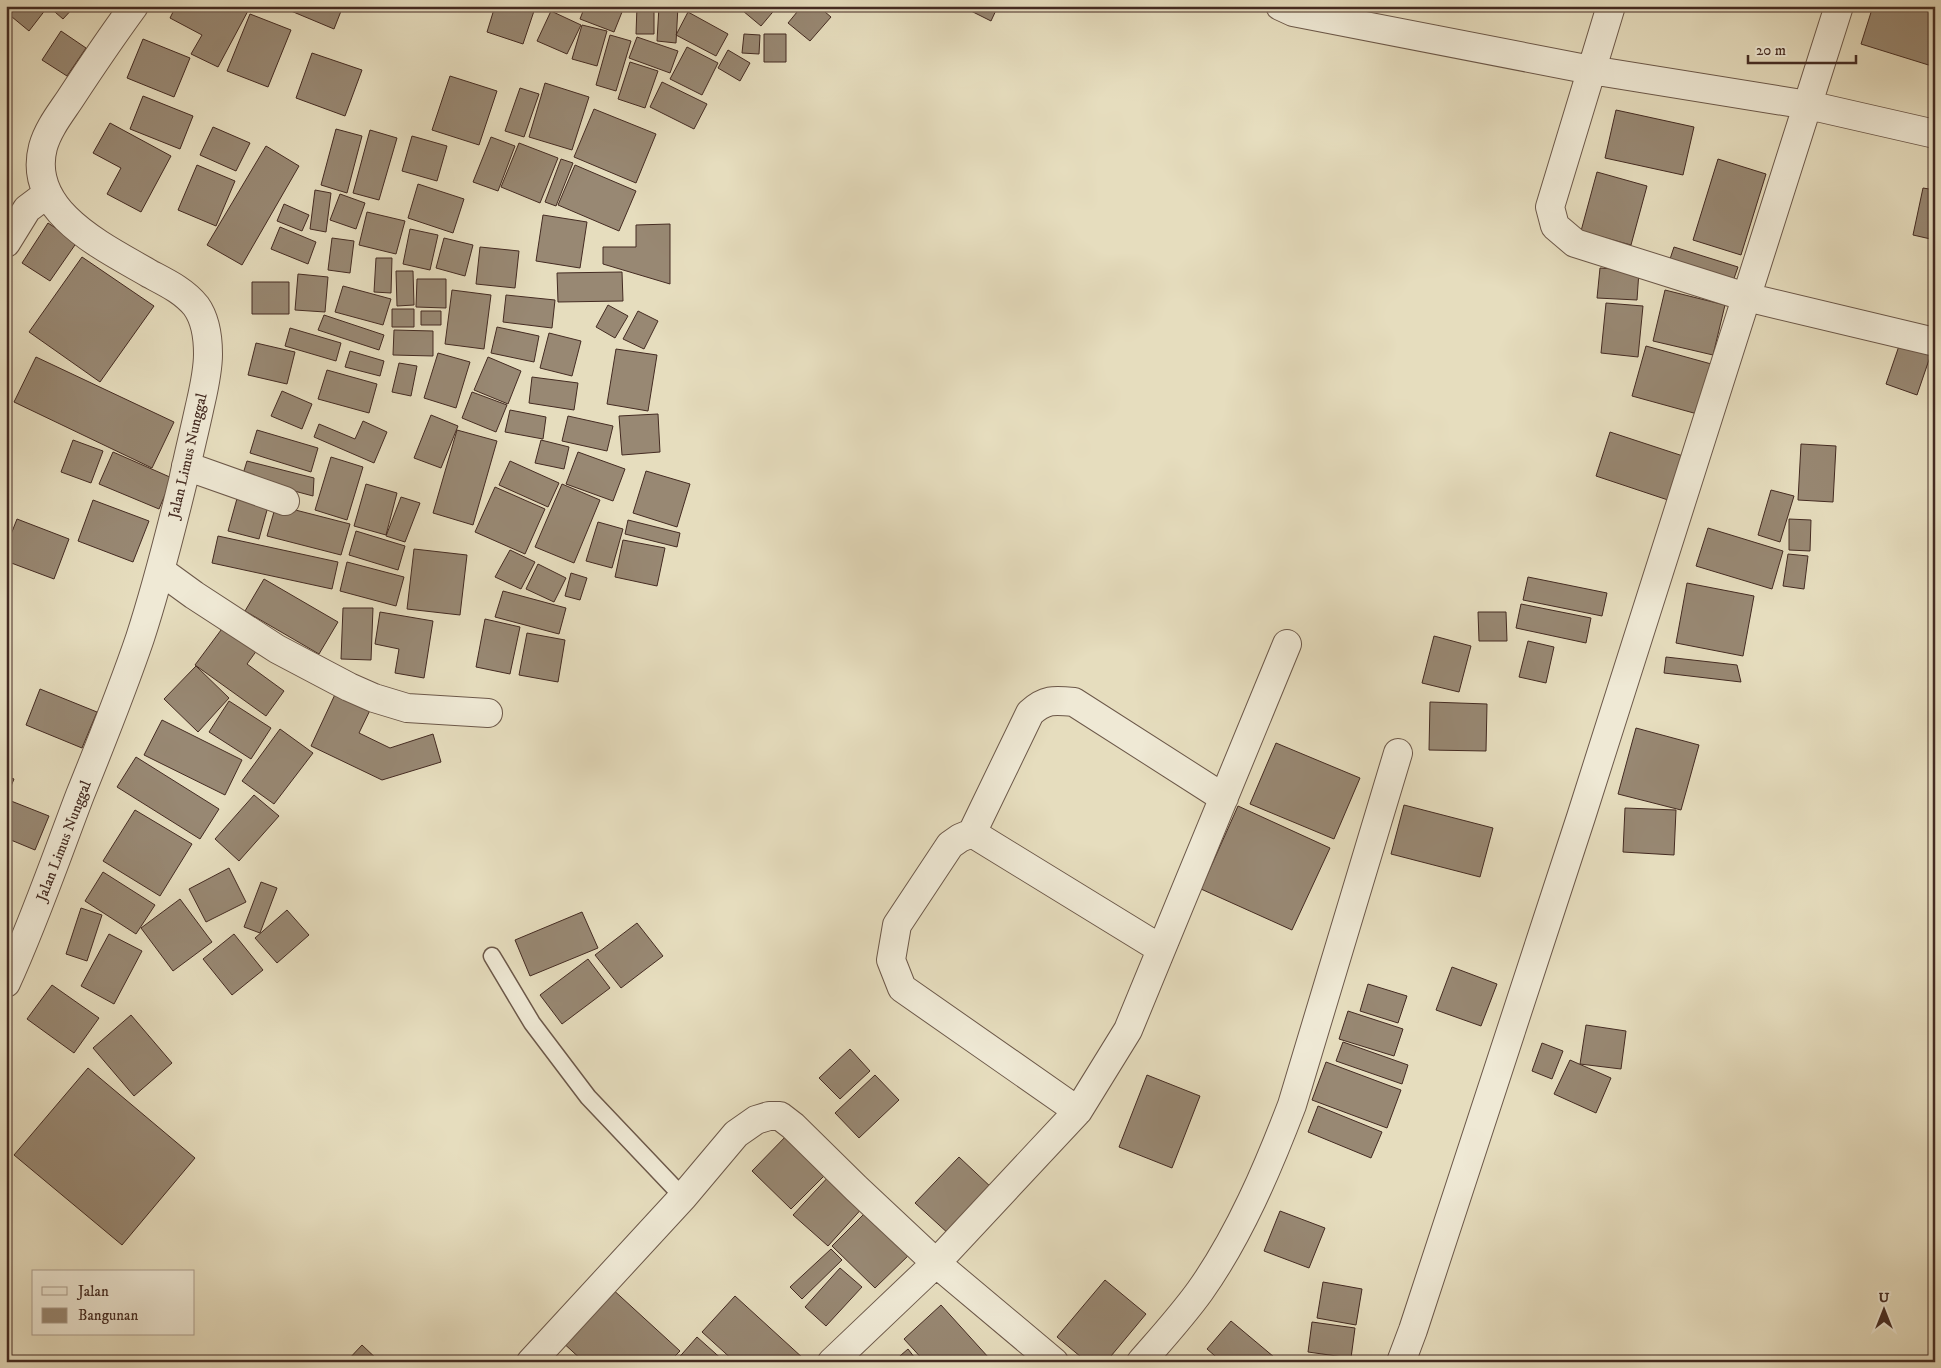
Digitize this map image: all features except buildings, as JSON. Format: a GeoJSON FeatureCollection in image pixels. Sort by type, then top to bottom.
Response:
{"type":"FeatureCollection","features":[{"type":"Feature","properties":{"kind":"street","name":"Jalan Limus Nunggal"},"geometry":{"type":"LineString","coordinates":[[6,983],[48,883],[140,636],[161,571],[204,385],[208,358],[208,336],[203,319],[196,306],[182,292],[107,250],[69,221],[48,194],[42,181],[43,149],[50,129],[100,52],[134,6]]}},
{"type":"Feature","properties":{"kind":"street"},"geometry":{"type":"LineString","coordinates":[[1280,6],[1293,12],[1592,70],[1808,105],[1935,134]]}},
{"type":"Feature","properties":{"kind":"street"},"geometry":{"type":"LineString","coordinates":[[1611,6],[1550,207],[1555,226],[1576,243],[1746,297],[1935,342]]}},
{"type":"Feature","properties":{"kind":"street"},"geometry":{"type":"LineString","coordinates":[[1401,1362],[1581,818],[1839,6]]}},
{"type":"Feature","properties":{"kind":"street"},"geometry":{"type":"LineString","coordinates":[[6,243],[27,209],[48,194]]}},
{"type":"Feature","properties":{"kind":"street"},"geometry":{"type":"LineString","coordinates":[[186,466],[285,501]]}},
{"type":"Feature","properties":{"kind":"street"},"geometry":{"type":"LineString","coordinates":[[161,571],[194,595],[277,648],[349,687],[374,698],[406,708],[488,713]]}},
{"type":"Feature","properties":{"kind":"street"},"geometry":{"type":"LineString","coordinates":[[832,1362],[936,1263],[1078,1111],[1128,1030],[1287,644]]}},
{"type":"Feature","properties":{"kind":"street"},"geometry":{"type":"LineString","coordinates":[[1078,1111],[902,988],[891,960],[896,925],[950,845],[972,833],[1030,713],[1040,704],[1058,700],[1074,702],[1224,798]]}},
{"type":"Feature","properties":{"kind":"street"},"geometry":{"type":"LineString","coordinates":[[1141,1362],[1200,1291],[1221,1258],[1275,1149],[1292,1105],[1398,754]]}},
{"type":"Feature","properties":{"kind":"street"},"geometry":{"type":"LineString","coordinates":[[972,833],[1161,949]]}},
{"type":"Feature","properties":{"kind":"street"},"geometry":{"type":"LineString","coordinates":[[531,1362],[683,1197],[736,1134],[756,1120],[769,1116],[780,1116],[793,1126],[936,1263],[1054,1362]]}},
{"type":"Feature","properties":{"kind":"lane"},"geometry":{"type":"LineString","coordinates":[[492,956],[532,1023],[588,1097],[683,1197]]}}]}
